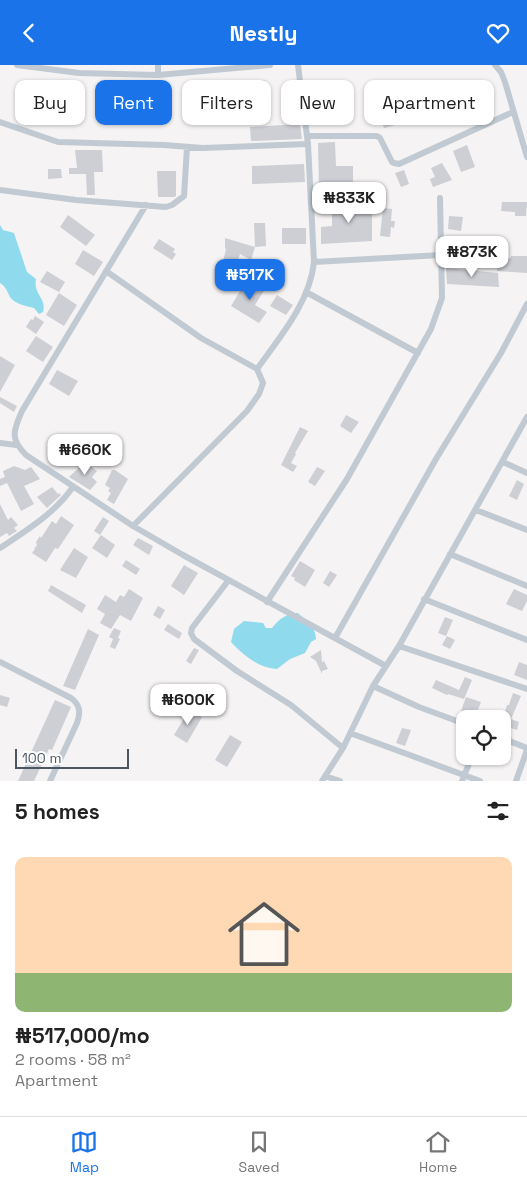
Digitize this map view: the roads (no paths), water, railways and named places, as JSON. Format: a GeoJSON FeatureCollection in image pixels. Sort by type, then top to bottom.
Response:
{"type":"FeatureCollection","features":[{"type":"Feature","properties":{"kind":"street"},"geometry":{"type":"LineString","coordinates":[[17,65],[79,73],[158,75],[270,65]]}},
{"type":"Feature","properties":{"kind":"street"},"geometry":{"type":"LineString","coordinates":[[158,65],[158,75]]}},
{"type":"Feature","properties":{"kind":"street"},"geometry":{"type":"LineString","coordinates":[[257,369],[306,292],[314,262],[308,144],[298,65]]}},
{"type":"Feature","properties":{"kind":"street"},"geometry":{"type":"LineString","coordinates":[[495,65],[501,72],[505,82],[527,157]]}},
{"type":"Feature","properties":{"kind":"street"},"geometry":{"type":"LineString","coordinates":[[307,136],[377,136],[380,138],[392,161],[399,163],[513,112]]}},
{"type":"Feature","properties":{"kind":"street"},"geometry":{"type":"LineString","coordinates":[[0,122],[58,142],[225,148],[308,144]]}},
{"type":"Feature","properties":{"kind":"street"},"geometry":{"type":"LineString","coordinates":[[0,190],[76,200],[172,205],[184,196],[187,147]]}},
{"type":"Feature","properties":{"kind":"street"},"geometry":{"type":"LineString","coordinates":[[268,602],[347,479],[431,329],[442,299],[440,198]]}},
{"type":"Feature","properties":{"kind":"street"},"geometry":{"type":"LineString","coordinates":[[146,205],[22,411],[15,426],[14,436],[16,445],[26,455],[133,526],[228,581],[386,666]]}},
{"type":"Feature","properties":{"kind":"street"},"geometry":{"type":"LineString","coordinates":[[314,262],[441,255]]}},
{"type":"Feature","properties":{"kind":"street"},"geometry":{"type":"LineString","coordinates":[[106,271],[201,338],[257,369],[263,383],[259,394],[248,411],[133,526]]}},
{"type":"Feature","properties":{"kind":"street"},"geometry":{"type":"LineString","coordinates":[[306,292],[418,353]]}},
{"type":"Feature","properties":{"kind":"street"},"geometry":{"type":"LineString","coordinates":[[334,638],[436,459],[501,353],[527,304]]}},
{"type":"Feature","properties":{"kind":"street"},"geometry":{"type":"LineString","coordinates":[[340,781],[324,778],[343,748],[373,686],[399,645],[526,421]]}},
{"type":"Feature","properties":{"kind":"street"},"geometry":{"type":"LineString","coordinates":[[0,443],[16,445]]}},
{"type":"Feature","properties":{"kind":"street"},"geometry":{"type":"LineString","coordinates":[[502,462],[527,473]]}},
{"type":"Feature","properties":{"kind":"street"},"geometry":{"type":"LineString","coordinates":[[0,548],[47,516],[63,501],[73,487]]}},
{"type":"Feature","properties":{"kind":"street"},"geometry":{"type":"LineString","coordinates":[[476,510],[527,530]]}},
{"type":"Feature","properties":{"kind":"street"},"geometry":{"type":"LineString","coordinates":[[450,554],[527,586]]}},
{"type":"Feature","properties":{"kind":"street"},"geometry":{"type":"LineString","coordinates":[[228,581],[192,628],[191,633],[194,639],[237,671],[291,705],[343,748]]}},
{"type":"Feature","properties":{"kind":"street"},"geometry":{"type":"LineString","coordinates":[[424,599],[527,640]]}},
{"type":"Feature","properties":{"kind":"street"},"geometry":{"type":"LineString","coordinates":[[399,645],[527,689]]}},
{"type":"Feature","properties":{"kind":"street"},"geometry":{"type":"LineString","coordinates":[[0,662],[71,698],[79,707],[80,715],[77,723],[50,781]]}},
{"type":"Feature","properties":{"kind":"street"},"geometry":{"type":"LineString","coordinates":[[373,686],[456,721]]}},
{"type":"Feature","properties":{"kind":"street"},"geometry":{"type":"LineString","coordinates":[[350,733],[463,778],[480,781]]}},
{"type":"Feature","properties":{"kind":"street"},"geometry":{"type":"LineString","coordinates":[[511,742],[527,749],[516,781]]}},
{"type":"Feature","properties":{"kind":"street"},"geometry":{"type":"LineString","coordinates":[[463,778],[468,765]]}},
{"type":"Feature","properties":{"kind":"water"},"geometry":{"type":"Polygon","coordinates":[[[0,225],[3,230],[14,233],[27,272],[36,279],[36,289],[44,307],[43,312],[39,314],[34,308],[12,299],[0,283],[0,225]]]}},
{"type":"Feature","properties":{"kind":"water"},"geometry":{"type":"Polygon","coordinates":[[[298,613],[312,627],[316,639],[311,642],[305,653],[290,659],[277,669],[264,666],[252,660],[231,642],[234,629],[244,621],[263,623],[266,628],[272,628],[284,617],[298,613]]]}}]}
